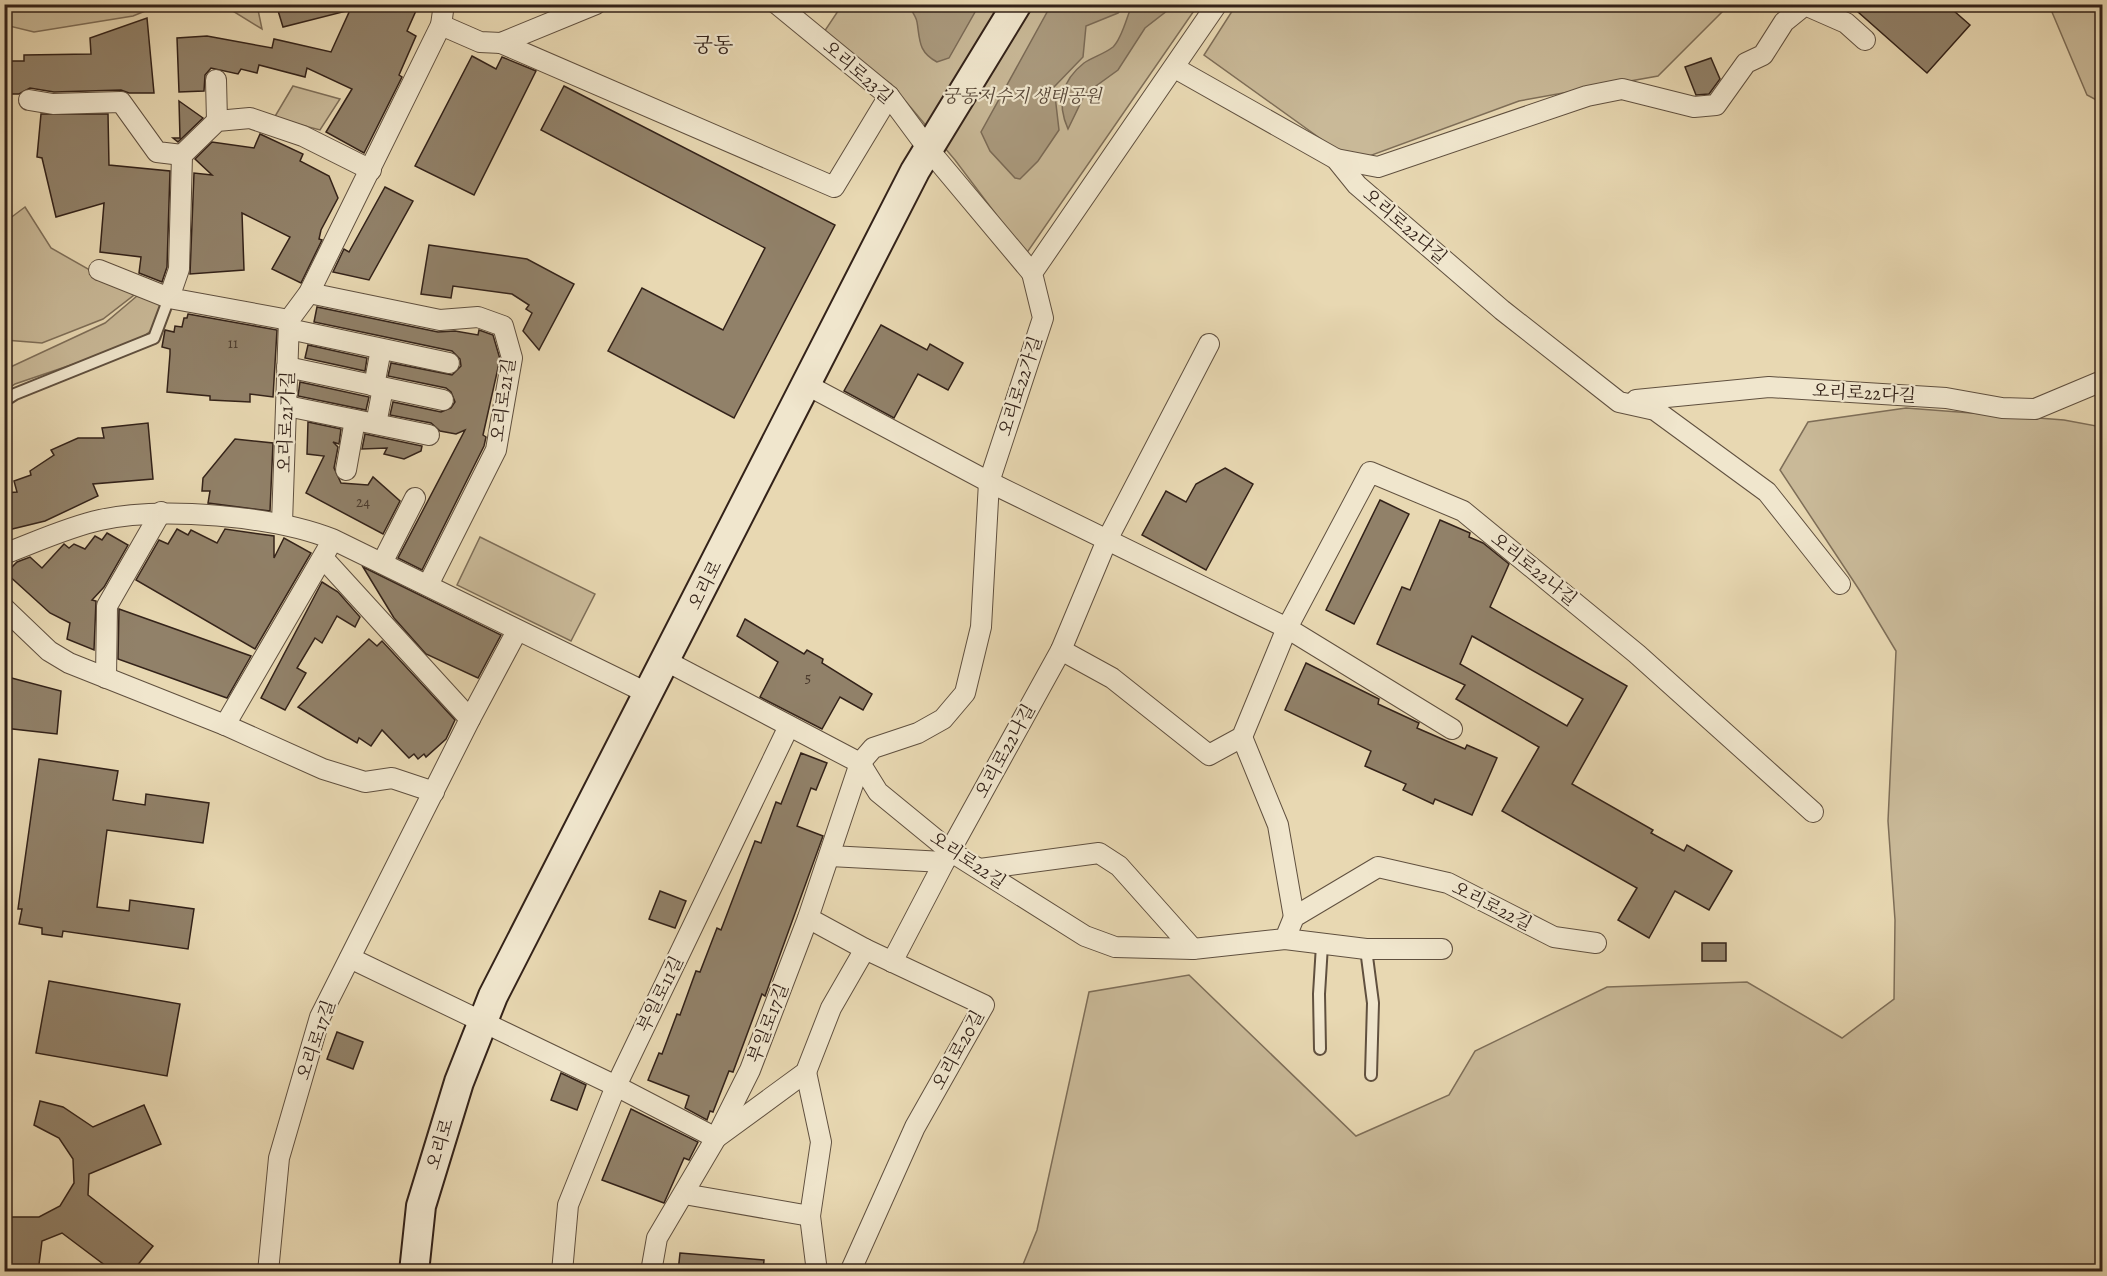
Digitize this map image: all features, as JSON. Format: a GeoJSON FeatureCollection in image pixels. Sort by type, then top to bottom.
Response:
{"type":"FeatureCollection","features":[{"type":"Feature","properties":{"kind":"main road","name":"오리로"},"geometry":{"type":"LineString","coordinates":[[414,1272],[421,1206],[459,1082],[494,996],[928,150],[1017,4]]}},
{"type":"Feature","properties":{"kind":"street"},"geometry":{"type":"LineString","coordinates":[[289,324],[309,293],[371,170],[441,25],[444,4]]}},
{"type":"Feature","properties":{"kind":"street"},"geometry":{"type":"LineString","coordinates":[[501,43],[596,4]]}},
{"type":"Feature","properties":{"kind":"street","name":"오리로23길"},"geometry":{"type":"LineString","coordinates":[[777,4],[889,96],[928,150]]}},
{"type":"Feature","properties":{"kind":"street"},"geometry":{"type":"LineString","coordinates":[[928,150],[1032,273],[1217,4]]}},
{"type":"Feature","properties":{"kind":"street","name":"오리로22다길"},"geometry":{"type":"LineString","coordinates":[[1175,68],[1336,159],[1378,167],[1587,96],[1622,89],[1694,107],[1716,105],[1746,63],[1763,54],[1784,22],[1805,5],[1846,23],[1865,40]]}},
{"type":"Feature","properties":{"kind":"street"},"geometry":{"type":"LineString","coordinates":[[441,25],[480,42],[501,43],[834,187],[889,96]]}},
{"type":"Feature","properties":{"kind":"street"},"geometry":{"type":"LineString","coordinates":[[216,80],[217,121]]}},
{"type":"Feature","properties":{"kind":"street"},"geometry":{"type":"LineString","coordinates":[[29,100],[53,104],[121,102],[157,152],[182,155]]}},
{"type":"Feature","properties":{"kind":"street"},"geometry":{"type":"LineString","coordinates":[[169,298],[179,269],[182,155],[217,121],[250,118],[303,136],[371,170]]}},
{"type":"Feature","properties":{"kind":"street","name":"오리로22다길"},"geometry":{"type":"LineString","coordinates":[[1336,159],[1357,185],[1492,302],[1619,402],[1655,410],[1767,492],[1840,584]]}},
{"type":"Feature","properties":{"kind":"street"},"geometry":{"type":"LineString","coordinates":[[99,270],[169,298],[289,324],[381,349],[449,363]]}},
{"type":"Feature","properties":{"kind":"street","name":"오리로22가길"},"geometry":{"type":"LineString","coordinates":[[860,763],[873,748],[918,733],[943,718],[964,693],[981,627],[989,482],[1043,318],[1032,273]]}},
{"type":"Feature","properties":{"kind":"street","name":"오리로21길"},"geometry":{"type":"LineString","coordinates":[[309,293],[440,320],[478,317],[503,326],[512,358],[496,450],[428,585]]}},
{"type":"Feature","properties":{"kind":"street","name":"오리로21가길"},"geometry":{"type":"LineString","coordinates":[[282,524],[289,324]]}},
{"type":"Feature","properties":{"kind":"street","name":"오리로22나길"},"geometry":{"type":"LineString","coordinates":[[892,962],[947,856],[1061,651],[1107,540],[1209,344]]}},
{"type":"Feature","properties":{"kind":"street"},"geometry":{"type":"LineString","coordinates":[[376,424],[381,349]]}},
{"type":"Feature","properties":{"kind":"street"},"geometry":{"type":"LineString","coordinates":[[287,367],[443,400]]}},
{"type":"Feature","properties":{"kind":"street","name":"오리로22다길"},"geometry":{"type":"LineString","coordinates":[[1619,402],[1769,387],[1946,398],[2002,408],[2035,409],[2103,381]]}},
{"type":"Feature","properties":{"kind":"street"},"geometry":{"type":"LineString","coordinates":[[807,385],[989,482],[1287,628],[1452,729]]}},
{"type":"Feature","properties":{"kind":"street"},"geometry":{"type":"LineString","coordinates":[[287,406],[429,435]]}},
{"type":"Feature","properties":{"kind":"street"},"geometry":{"type":"LineString","coordinates":[[346,470],[355,420]]}},
{"type":"Feature","properties":{"kind":"street","name":"오리로22나길"},"geometry":{"type":"LineString","coordinates":[[1242,737],[1287,628],[1370,472],[1463,510],[1637,654],[1813,812]]}},
{"type":"Feature","properties":{"kind":"street"},"geometry":{"type":"LineString","coordinates":[[382,563],[415,498]]}},
{"type":"Feature","properties":{"kind":"street"},"geometry":{"type":"LineString","coordinates":[[106,678],[106,606],[161,512]]}},
{"type":"Feature","properties":{"kind":"street"},"geometry":{"type":"LineString","coordinates":[[4,554],[99,520],[161,512],[282,524],[332,539],[649,694]]}},
{"type":"Feature","properties":{"kind":"street"},"geometry":{"type":"LineString","coordinates":[[225,725],[332,539]]}},
{"type":"Feature","properties":{"kind":"street"},"geometry":{"type":"LineString","coordinates":[[323,558],[470,719]]}},
{"type":"Feature","properties":{"kind":"street"},"geometry":{"type":"LineString","coordinates":[[4,608],[49,651],[69,663],[225,725],[323,769],[365,782],[392,778],[434,792]]}},
{"type":"Feature","properties":{"kind":"street","name":"오리로17길"},"geometry":{"type":"LineString","coordinates":[[268,1272],[279,1158],[320,1017],[470,719],[518,631]]}},
{"type":"Feature","properties":{"kind":"street"},"geometry":{"type":"LineString","coordinates":[[1061,651],[1112,678],[1209,755],[1242,737],[1278,825],[1294,917],[1285,939]]}},
{"type":"Feature","properties":{"kind":"street"},"geometry":{"type":"LineString","coordinates":[[666,661],[860,763]]}},
{"type":"Feature","properties":{"kind":"street","name":"부일로11길"},"geometry":{"type":"LineString","coordinates":[[562,1272],[568,1205],[616,1086],[789,726]]}},
{"type":"Feature","properties":{"kind":"street","name":"부일로17길"},"geometry":{"type":"LineString","coordinates":[[651,1272],[657,1238],[716,1138],[750,1070],[808,918],[860,763]]}},
{"type":"Feature","properties":{"kind":"street","name":"오리로22길"},"geometry":{"type":"LineString","coordinates":[[860,763],[878,792],[947,856],[980,869],[1085,936],[1115,947],[1193,949],[1285,939],[1366,949],[1442,950]]}},
{"type":"Feature","properties":{"kind":"street"},"geometry":{"type":"LineString","coordinates":[[980,869],[1099,853],[1119,867],[1193,949]]}},
{"type":"Feature","properties":{"kind":"street"},"geometry":{"type":"LineString","coordinates":[[830,856],[947,856]]}},
{"type":"Feature","properties":{"kind":"street","name":"오리로22길"},"geometry":{"type":"LineString","coordinates":[[1294,917],[1378,867],[1448,883],[1554,937],[1596,943]]}},
{"type":"Feature","properties":{"kind":"street","name":"오리로20길"},"geometry":{"type":"LineString","coordinates":[[808,918],[865,949],[984,1005],[915,1127],[850,1272]]}},
{"type":"Feature","properties":{"kind":"street"},"geometry":{"type":"LineString","coordinates":[[350,958],[484,1021],[716,1138],[806,1072],[831,1008],[865,949]]}},
{"type":"Feature","properties":{"kind":"street"},"geometry":{"type":"LineString","coordinates":[[806,1072],[820,1142],[810,1216],[817,1272]]}},
{"type":"Feature","properties":{"kind":"street"},"geometry":{"type":"LineString","coordinates":[[684,1194],[810,1216]]}},
{"type":"Feature","properties":{"kind":"lane"},"geometry":{"type":"LineString","coordinates":[[4,401],[15,394],[154,338],[169,298]]}},
{"type":"Feature","properties":{"kind":"lane"},"geometry":{"type":"LineString","coordinates":[[1320,1048],[1319,994],[1322,945]]}},
{"type":"Feature","properties":{"kind":"lane"},"geometry":{"type":"LineString","coordinates":[[1366,949],[1373,1003],[1371,1075]]}},
{"type":"Feature","properties":{"kind":"green space"},"geometry":{"type":"Polygon","coordinates":[[[5,4],[160,5],[133,16],[34,32],[5,25],[5,4]]]}},
{"type":"Feature","properties":{"kind":"green space"},"geometry":{"type":"Polygon","coordinates":[[[223,5],[257,5],[262,29],[223,5]]]}},
{"type":"Feature","properties":{"kind":"green space","name":"궁동저수지 생태공원"},"geometry":{"type":"Polygon","coordinates":[[[842,5],[1198,5],[1026,254],[955,160],[891,84],[822,35],[842,5]]]}},
{"type":"Feature","properties":{"kind":"green space"},"geometry":{"type":"Polygon","coordinates":[[[1236,5],[1729,5],[1658,76],[1519,101],[1353,162],[1204,55],[1236,5]]]}},
{"type":"Feature","properties":{"kind":"green space"},"geometry":{"type":"Polygon","coordinates":[[[2049,5],[2102,5],[2102,103],[2087,95],[2049,5]]]}},
{"type":"Feature","properties":{"kind":"green space"},"geometry":{"type":"Polygon","coordinates":[[[293,86],[340,99],[320,130],[274,118],[293,86]]]}},
{"type":"Feature","properties":{"kind":"green space"},"geometry":{"type":"Polygon","coordinates":[[[25,207],[51,248],[134,295],[103,319],[42,343],[5,340],[5,222],[25,207]]]}},
{"type":"Feature","properties":{"kind":"green space"},"geometry":{"type":"Polygon","coordinates":[[[137,296],[164,303],[152,330],[133,344],[15,384],[5,391],[4,370],[105,323],[137,296]]]}},
{"type":"Feature","properties":{"kind":"green space"},"geometry":{"type":"Polygon","coordinates":[[[1906,408],[2064,420],[2102,427],[2102,1271],[1020,1272],[1037,1230],[1089,992],[1189,975],[1356,1136],[1449,1095],[1475,1051],[1607,987],[1747,982],[1842,1038],[1894,999],[1895,920],[1888,821],[1896,651],[1860,591],[1780,470],[1808,422],[1906,408]]]}},
{"type":"Feature","properties":{"kind":"green space"},"geometry":{"type":"Polygon","coordinates":[[[480,537],[595,594],[571,641],[457,585],[480,537]]]}},
{"type":"Feature","properties":{"kind":"shaded area"},"geometry":{"type":"Polygon","coordinates":[[[908,5],[979,5],[949,58],[937,62],[923,50],[915,15],[908,5]]]}},
{"type":"Feature","properties":{"kind":"shaded area"},"geometry":{"type":"Polygon","coordinates":[[[1051,5],[1125,5],[1118,13],[1086,26],[1083,57],[1054,87],[1059,130],[1038,161],[1020,179],[1015,178],[990,151],[981,132],[1051,5]]]}},
{"type":"Feature","properties":{"kind":"shaded area"},"geometry":{"type":"Polygon","coordinates":[[[1132,5],[1169,5],[1168,10],[1145,28],[1118,70],[1085,94],[1068,129],[1062,102],[1070,77],[1084,63],[1113,47],[1122,33],[1132,5]]]}},
{"type":"Feature","properties":{"kind":"building"},"geometry":{"type":"Polygon","coordinates":[[[276,4],[349,4],[350,9],[352,4],[419,4],[407,31],[416,36],[399,75],[402,77],[364,153],[326,132],[352,89],[307,68],[305,77],[259,65],[257,73],[241,69],[238,74],[211,68],[205,75],[204,91],[179,92],[177,38],[207,36],[272,48],[274,39],[331,52],[350,10],[283,27],[276,4]]]}},
{"type":"Feature","properties":{"kind":"building"},"geometry":{"type":"Polygon","coordinates":[[[1849,4],[1946,4],[1970,25],[1927,73],[1849,4]]]}},
{"type":"Feature","properties":{"kind":"building"},"geometry":{"type":"Polygon","coordinates":[[[147,18],[154,93],[129,93],[121,90],[54,92],[30,88],[19,94],[4,94],[4,61],[24,61],[24,55],[91,54],[90,38],[147,18]]]}},
{"type":"Feature","properties":{"kind":"building"},"geometry":{"type":"Polygon","coordinates":[[[472,56],[496,69],[502,57],[536,71],[474,195],[415,166],[472,56]]]}},
{"type":"Feature","properties":{"kind":"building"},"geometry":{"type":"Polygon","coordinates":[[[1711,58],[1720,79],[1709,94],[1696,95],[1685,67],[1711,58]]]}},
{"type":"Feature","properties":{"kind":"building"},"geometry":{"type":"Polygon","coordinates":[[[564,86],[835,225],[734,418],[608,351],[642,288],[723,330],[765,248],[541,130],[564,86]]]}},
{"type":"Feature","properties":{"kind":"building"},"geometry":{"type":"Polygon","coordinates":[[[179,101],[203,118],[178,142],[173,138],[180,138],[179,101]]]}},
{"type":"Feature","properties":{"kind":"building"},"geometry":{"type":"Polygon","coordinates":[[[41,114],[108,114],[109,165],[170,171],[167,267],[162,282],[139,273],[141,257],[100,252],[104,203],[56,217],[42,158],[37,157],[41,114]]]}},
{"type":"Feature","properties":{"kind":"building"},"geometry":{"type":"Polygon","coordinates":[[[260,134],[303,154],[300,161],[329,176],[338,198],[321,230],[319,239],[322,240],[301,283],[272,269],[290,237],[242,213],[244,270],[190,274],[194,173],[212,175],[195,159],[212,142],[254,148],[260,134]]]}},
{"type":"Feature","properties":{"kind":"building"},"geometry":{"type":"Polygon","coordinates":[[[385,187],[413,201],[369,280],[333,272],[344,249],[349,252],[385,187]]]}},
{"type":"Feature","properties":{"kind":"building"},"geometry":{"type":"Polygon","coordinates":[[[429,245],[527,259],[574,284],[539,350],[523,331],[532,313],[526,309],[529,305],[512,294],[453,286],[451,298],[421,294],[429,245]]]}},
{"type":"Feature","properties":{"kind":"building"},"geometry":{"type":"Polygon","coordinates":[[[317,307],[438,332],[455,331],[478,335],[479,330],[493,335],[500,359],[483,435],[486,437],[484,446],[422,570],[398,558],[465,430],[456,434],[440,431],[431,423],[390,415],[393,402],[441,412],[451,408],[455,402],[451,392],[446,388],[388,376],[391,363],[452,375],[461,366],[460,359],[452,351],[314,322],[317,307]]]}},
{"type":"Feature","properties":{"kind":"building"},"geometry":{"type":"Polygon","coordinates":[[[188,314],[277,330],[273,397],[250,394],[250,402],[210,400],[210,396],[167,392],[170,349],[162,347],[165,330],[174,332],[175,326],[182,327],[184,318],[187,318],[188,314]]]}},
{"type":"Feature","properties":{"kind":"building"},"geometry":{"type":"Polygon","coordinates":[[[881,325],[927,350],[930,344],[963,363],[948,390],[918,374],[894,418],[844,391],[881,325]]]}},
{"type":"Feature","properties":{"kind":"building"},"geometry":{"type":"Polygon","coordinates":[[[308,345],[367,358],[365,371],[305,358],[308,345]]]}},
{"type":"Feature","properties":{"kind":"building"},"geometry":{"type":"Polygon","coordinates":[[[300,382],[369,397],[366,410],[298,396],[300,382]]]}},
{"type":"Feature","properties":{"kind":"building"},"geometry":{"type":"Polygon","coordinates":[[[308,422],[341,429],[339,444],[333,442],[338,447],[334,468],[341,483],[368,485],[373,477],[400,501],[383,534],[306,493],[324,456],[307,454],[308,422]]]}},
{"type":"Feature","properties":{"kind":"building"},"geometry":{"type":"Polygon","coordinates":[[[148,423],[153,479],[93,484],[98,496],[45,521],[4,531],[4,493],[17,492],[14,481],[31,475],[30,471],[54,455],[51,450],[78,438],[104,438],[102,428],[148,423]]]}},
{"type":"Feature","properties":{"kind":"building"},"geometry":{"type":"Polygon","coordinates":[[[365,434],[422,446],[421,451],[404,459],[384,454],[387,448],[362,449],[365,434]]]}},
{"type":"Feature","properties":{"kind":"building"},"geometry":{"type":"Polygon","coordinates":[[[235,439],[273,443],[270,511],[208,503],[210,491],[202,491],[203,478],[235,439]]]}},
{"type":"Feature","properties":{"kind":"building"},"geometry":{"type":"Polygon","coordinates":[[[1225,468],[1253,484],[1206,570],[1142,535],[1166,491],[1186,502],[1196,484],[1225,468]]]}},
{"type":"Feature","properties":{"kind":"building"},"geometry":{"type":"Polygon","coordinates":[[[1380,500],[1409,514],[1354,624],[1326,610],[1380,500]]]}},
{"type":"Feature","properties":{"kind":"building"},"geometry":{"type":"Polygon","coordinates":[[[1440,520],[1470,533],[1469,537],[1483,543],[1509,564],[1490,607],[1627,686],[1572,784],[1653,830],[1651,833],[1684,851],[1687,845],[1732,871],[1709,910],[1675,891],[1649,938],[1618,920],[1637,888],[1502,811],[1539,747],[1456,699],[1465,685],[1377,644],[1402,587],[1410,590],[1440,520]],[[1472,636],[1460,664],[1567,726],[1583,699],[1472,636]]]}},
{"type":"Feature","properties":{"kind":"building"},"geometry":{"type":"Polygon","coordinates":[[[177,529],[188,535],[191,530],[217,543],[225,529],[274,536],[274,558],[284,538],[311,553],[255,649],[136,580],[159,540],[168,544],[177,529]]]}},
{"type":"Feature","properties":{"kind":"building"},"geometry":{"type":"Polygon","coordinates":[[[107,533],[128,545],[104,587],[92,600],[96,601],[94,650],[67,639],[70,623],[50,613],[6,573],[17,562],[30,557],[42,568],[64,544],[69,548],[74,544],[85,549],[95,536],[102,540],[107,533]]]}},
{"type":"Feature","properties":{"kind":"building"},"geometry":{"type":"Polygon","coordinates":[[[363,567],[501,635],[478,678],[426,654],[394,618],[363,567]]]}},
{"type":"Feature","properties":{"kind":"building"},"geometry":{"type":"Polygon","coordinates":[[[322,582],[338,592],[360,617],[355,627],[337,616],[322,643],[315,638],[297,668],[306,673],[285,710],[261,698],[322,582]]]}},
{"type":"Feature","properties":{"kind":"building"},"geometry":{"type":"Polygon","coordinates":[[[119,609],[251,656],[227,698],[118,659],[119,609]]]}},
{"type":"Feature","properties":{"kind":"building"},"geometry":{"type":"Polygon","coordinates":[[[745,619],[804,654],[807,650],[823,659],[822,663],[872,694],[863,710],[840,697],[822,729],[760,697],[778,662],[737,636],[745,619]]]}},
{"type":"Feature","properties":{"kind":"building"},"geometry":{"type":"Polygon","coordinates":[[[369,639],[377,646],[382,641],[455,720],[446,739],[426,757],[424,754],[418,759],[414,754],[409,758],[382,730],[371,746],[359,738],[357,743],[298,707],[369,639]]]}},
{"type":"Feature","properties":{"kind":"building"},"geometry":{"type":"Polygon","coordinates":[[[1306,663],[1379,699],[1378,704],[1419,723],[1417,728],[1465,749],[1467,745],[1497,758],[1472,815],[1435,799],[1433,804],[1403,790],[1406,784],[1365,766],[1371,751],[1285,710],[1306,663]]]}},
{"type":"Feature","properties":{"kind":"building"},"geometry":{"type":"Polygon","coordinates":[[[4,676],[61,691],[57,734],[4,728],[4,676]]]}},
{"type":"Feature","properties":{"kind":"building"},"geometry":{"type":"Polygon","coordinates":[[[801,753],[827,763],[816,790],[811,788],[797,826],[823,836],[765,996],[762,994],[733,1072],[729,1071],[713,1112],[710,1111],[707,1120],[685,1108],[689,1096],[648,1080],[659,1053],[662,1054],[677,1014],[680,1015],[696,971],[700,972],[717,928],[721,930],[755,841],[761,843],[776,802],[781,804],[801,753]]]}},
{"type":"Feature","properties":{"kind":"building"},"geometry":{"type":"Polygon","coordinates":[[[39,759],[118,771],[113,800],[145,805],[146,794],[209,803],[203,843],[107,830],[97,907],[129,911],[130,900],[194,909],[188,949],[63,931],[62,937],[42,934],[42,928],[19,924],[22,909],[18,909],[39,759]]]}},
{"type":"Feature","properties":{"kind":"building"},"geometry":{"type":"Polygon","coordinates":[[[660,891],[686,901],[675,928],[649,919],[660,891]]]}},
{"type":"Feature","properties":{"kind":"building"},"geometry":{"type":"Polygon","coordinates":[[[1702,943],[1726,943],[1726,961],[1702,961],[1702,943]]]}},
{"type":"Feature","properties":{"kind":"building"},"geometry":{"type":"Polygon","coordinates":[[[49,981],[180,1004],[167,1076],[36,1053],[49,981]]]}},
{"type":"Feature","properties":{"kind":"building"},"geometry":{"type":"Polygon","coordinates":[[[337,1032],[363,1042],[353,1069],[327,1059],[337,1032]]]}},
{"type":"Feature","properties":{"kind":"building"},"geometry":{"type":"Polygon","coordinates":[[[561,1073],[586,1085],[577,1110],[551,1100],[561,1073]]]}},
{"type":"Feature","properties":{"kind":"building"},"geometry":{"type":"Polygon","coordinates":[[[40,1101],[63,1107],[93,1127],[144,1105],[161,1144],[89,1174],[88,1195],[153,1246],[132,1272],[114,1272],[62,1233],[42,1241],[38,1272],[4,1272],[4,1217],[39,1217],[60,1206],[74,1183],[73,1159],[59,1138],[34,1125],[40,1101]]]}},
{"type":"Feature","properties":{"kind":"building"},"geometry":{"type":"Polygon","coordinates":[[[631,1109],[698,1142],[689,1160],[684,1158],[664,1203],[602,1180],[631,1109]]]}},
{"type":"Feature","properties":{"kind":"building"},"geometry":{"type":"Polygon","coordinates":[[[680,1253],[764,1260],[763,1272],[678,1272],[680,1253]]]}},
{"type":"Feature","properties":{"kind":"district","name":"궁동"},"geometry":{"type":"Point","coordinates":[713,45]}}]}
